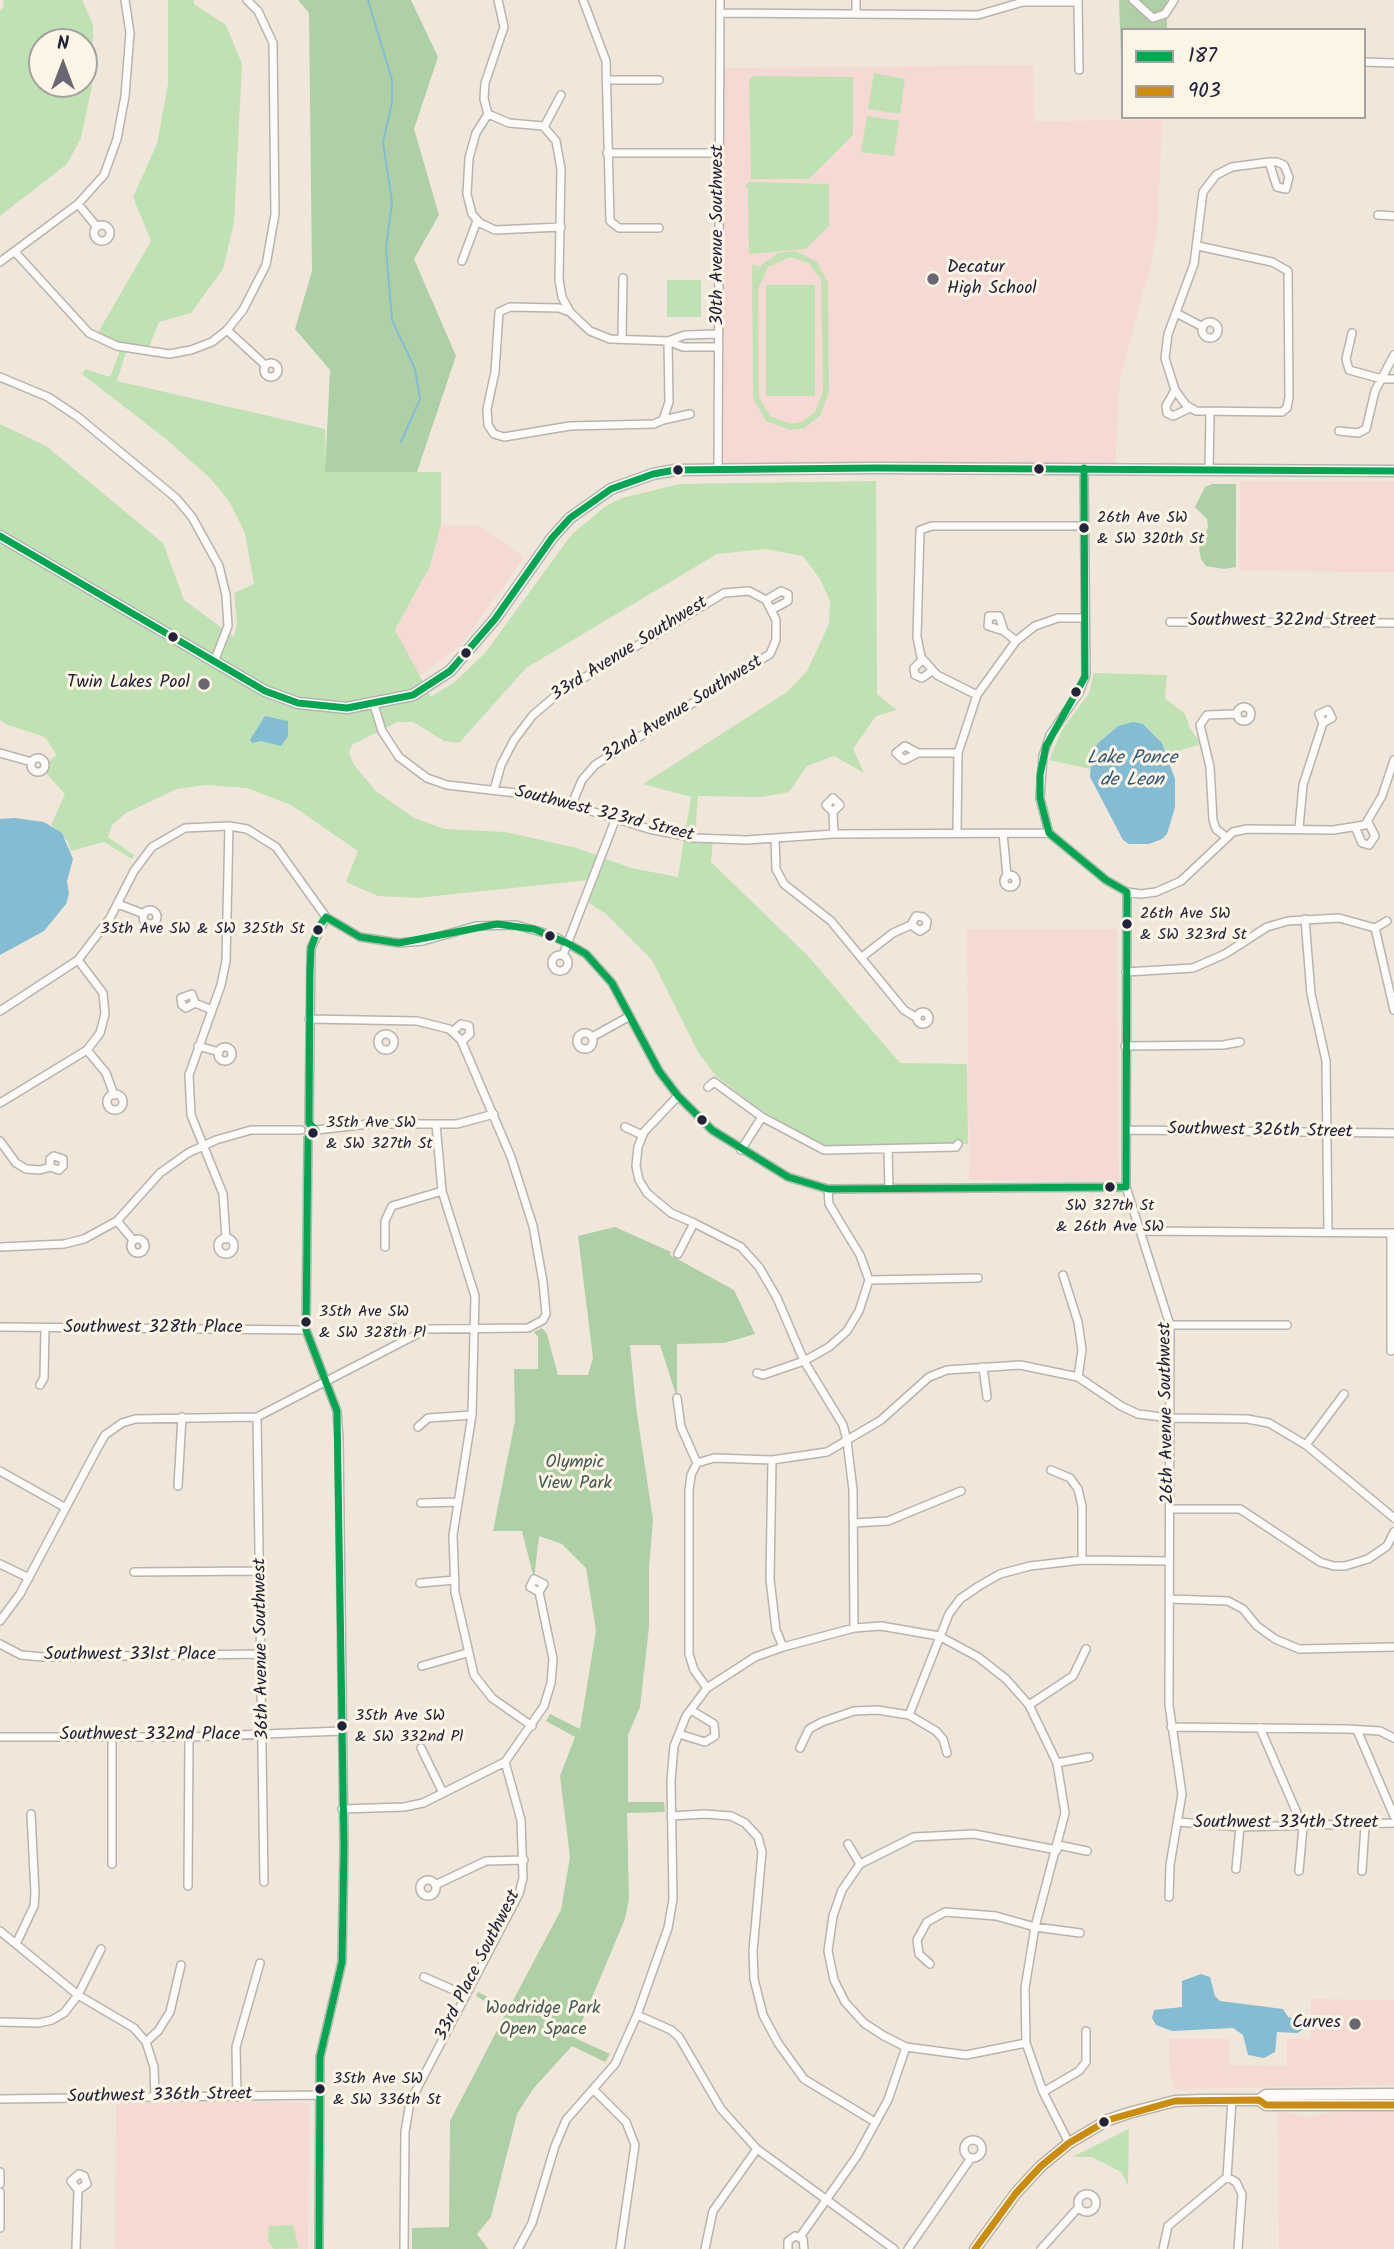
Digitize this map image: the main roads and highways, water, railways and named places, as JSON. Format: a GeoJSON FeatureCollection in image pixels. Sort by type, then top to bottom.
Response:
{"type":"FeatureCollection","features":[{"type":"Feature","properties":{"kind":"main road"},"geometry":{"type":"LineString","coordinates":[[0,536],[265,691],[298,703],[335,708],[374,705],[413,695],[450,671],[495,619],[557,532],[589,502],[622,484],[653,474],[676,470],[1084,468],[1394,471]]}},
{"type":"Feature","properties":{"kind":"main road"},"geometry":{"type":"LineString","coordinates":[[975,2249],[1024,2183],[1069,2143],[1108,2120],[1175,2101],[1259,2100],[1266,2095],[1394,2094]]}},
{"type":"Feature","properties":{"kind":"main road"},"geometry":{"type":"LineString","coordinates":[[1259,2100],[1266,2105],[1394,2105]]}},
{"type":"Feature","properties":{"kind":"main road"},"geometry":{"type":"LineString","coordinates":[[1370,2106],[1374,2101],[1394,2100]]}},
{"type":"Feature","properties":{"kind":"water"},"geometry":{"type":"Polygon","coordinates":[[[265,716],[288,721],[288,736],[281,746],[261,741],[252,743],[250,740],[265,716]]]}},
{"type":"Feature","properties":{"kind":"water","name":"Lake Ponce de Leon"},"geometry":{"type":"Polygon","coordinates":[[[1133,722],[1143,724],[1162,743],[1175,779],[1175,807],[1167,834],[1149,844],[1129,844],[1123,840],[1090,777],[1091,760],[1097,744],[1118,726],[1133,722]]]}},
{"type":"Feature","properties":{"kind":"water"},"geometry":{"type":"Polygon","coordinates":[[[0,819],[44,822],[62,833],[73,859],[67,881],[69,894],[66,904],[44,931],[0,955],[0,819]]]}},
{"type":"Feature","properties":{"kind":"water"},"geometry":{"type":"Polygon","coordinates":[[[1201,1974],[1210,1977],[1215,1996],[1220,2001],[1283,2009],[1288,2017],[1303,2021],[1303,2029],[1298,2033],[1277,2032],[1275,2052],[1264,2058],[1248,2055],[1243,2035],[1233,2028],[1172,2031],[1156,2025],[1152,2018],[1154,2010],[1182,2007],[1182,1981],[1201,1974]]]}},
{"type":"Feature","properties":{"kind":"waterway"},"geometry":{"type":"LineString","coordinates":[[368,0],[392,80],[392,103],[383,142],[392,202],[386,249],[392,320],[415,369],[420,399],[401,442]]}},
{"type":"Feature","properties":{"kind":"place","name":"Decatur High School"},"geometry":{"type":"Point","coordinates":[933,279]}},
{"type":"Feature","properties":{"kind":"place","name":"26th Ave SW & SW 320th St"},"geometry":{"type":"Point","coordinates":[1084,528]}},
{"type":"Feature","properties":{"kind":"place","name":"Twin Lakes Pool"},"geometry":{"type":"Point","coordinates":[204,684]}},
{"type":"Feature","properties":{"kind":"place","name":"26th Ave SW & SW 323rd St"},"geometry":{"type":"Point","coordinates":[1127,924]}},
{"type":"Feature","properties":{"kind":"place","name":"35th Ave SW & SW 325th St"},"geometry":{"type":"Point","coordinates":[318,930]}},
{"type":"Feature","properties":{"kind":"place","name":"35th Ave SW & SW 327th St"},"geometry":{"type":"Point","coordinates":[313,1133]}},
{"type":"Feature","properties":{"kind":"place","name":"SW 327th St & 26th Ave SW"},"geometry":{"type":"Point","coordinates":[1110,1187]}},
{"type":"Feature","properties":{"kind":"place","name":"35th Ave SW & SW 328th Pl"},"geometry":{"type":"Point","coordinates":[306,1322]}},
{"type":"Feature","properties":{"kind":"place","name":"35th Ave SW & SW 332nd Pl"},"geometry":{"type":"Point","coordinates":[342,1726]}},
{"type":"Feature","properties":{"kind":"place","name":"Curves"},"geometry":{"type":"Point","coordinates":[1355,2024]}},
{"type":"Feature","properties":{"kind":"place","name":"35th Ave SW & SW 336th St"},"geometry":{"type":"Point","coordinates":[320,2089]}},
{"type":"Feature","properties":{"kind":"park label","name":"Olympic View Park"},"geometry":{"type":"Point","coordinates":[575,1474]}},
{"type":"Feature","properties":{"kind":"park label","name":"Woodridge Park Open Space"},"geometry":{"type":"Point","coordinates":[543,2020]}}]}
